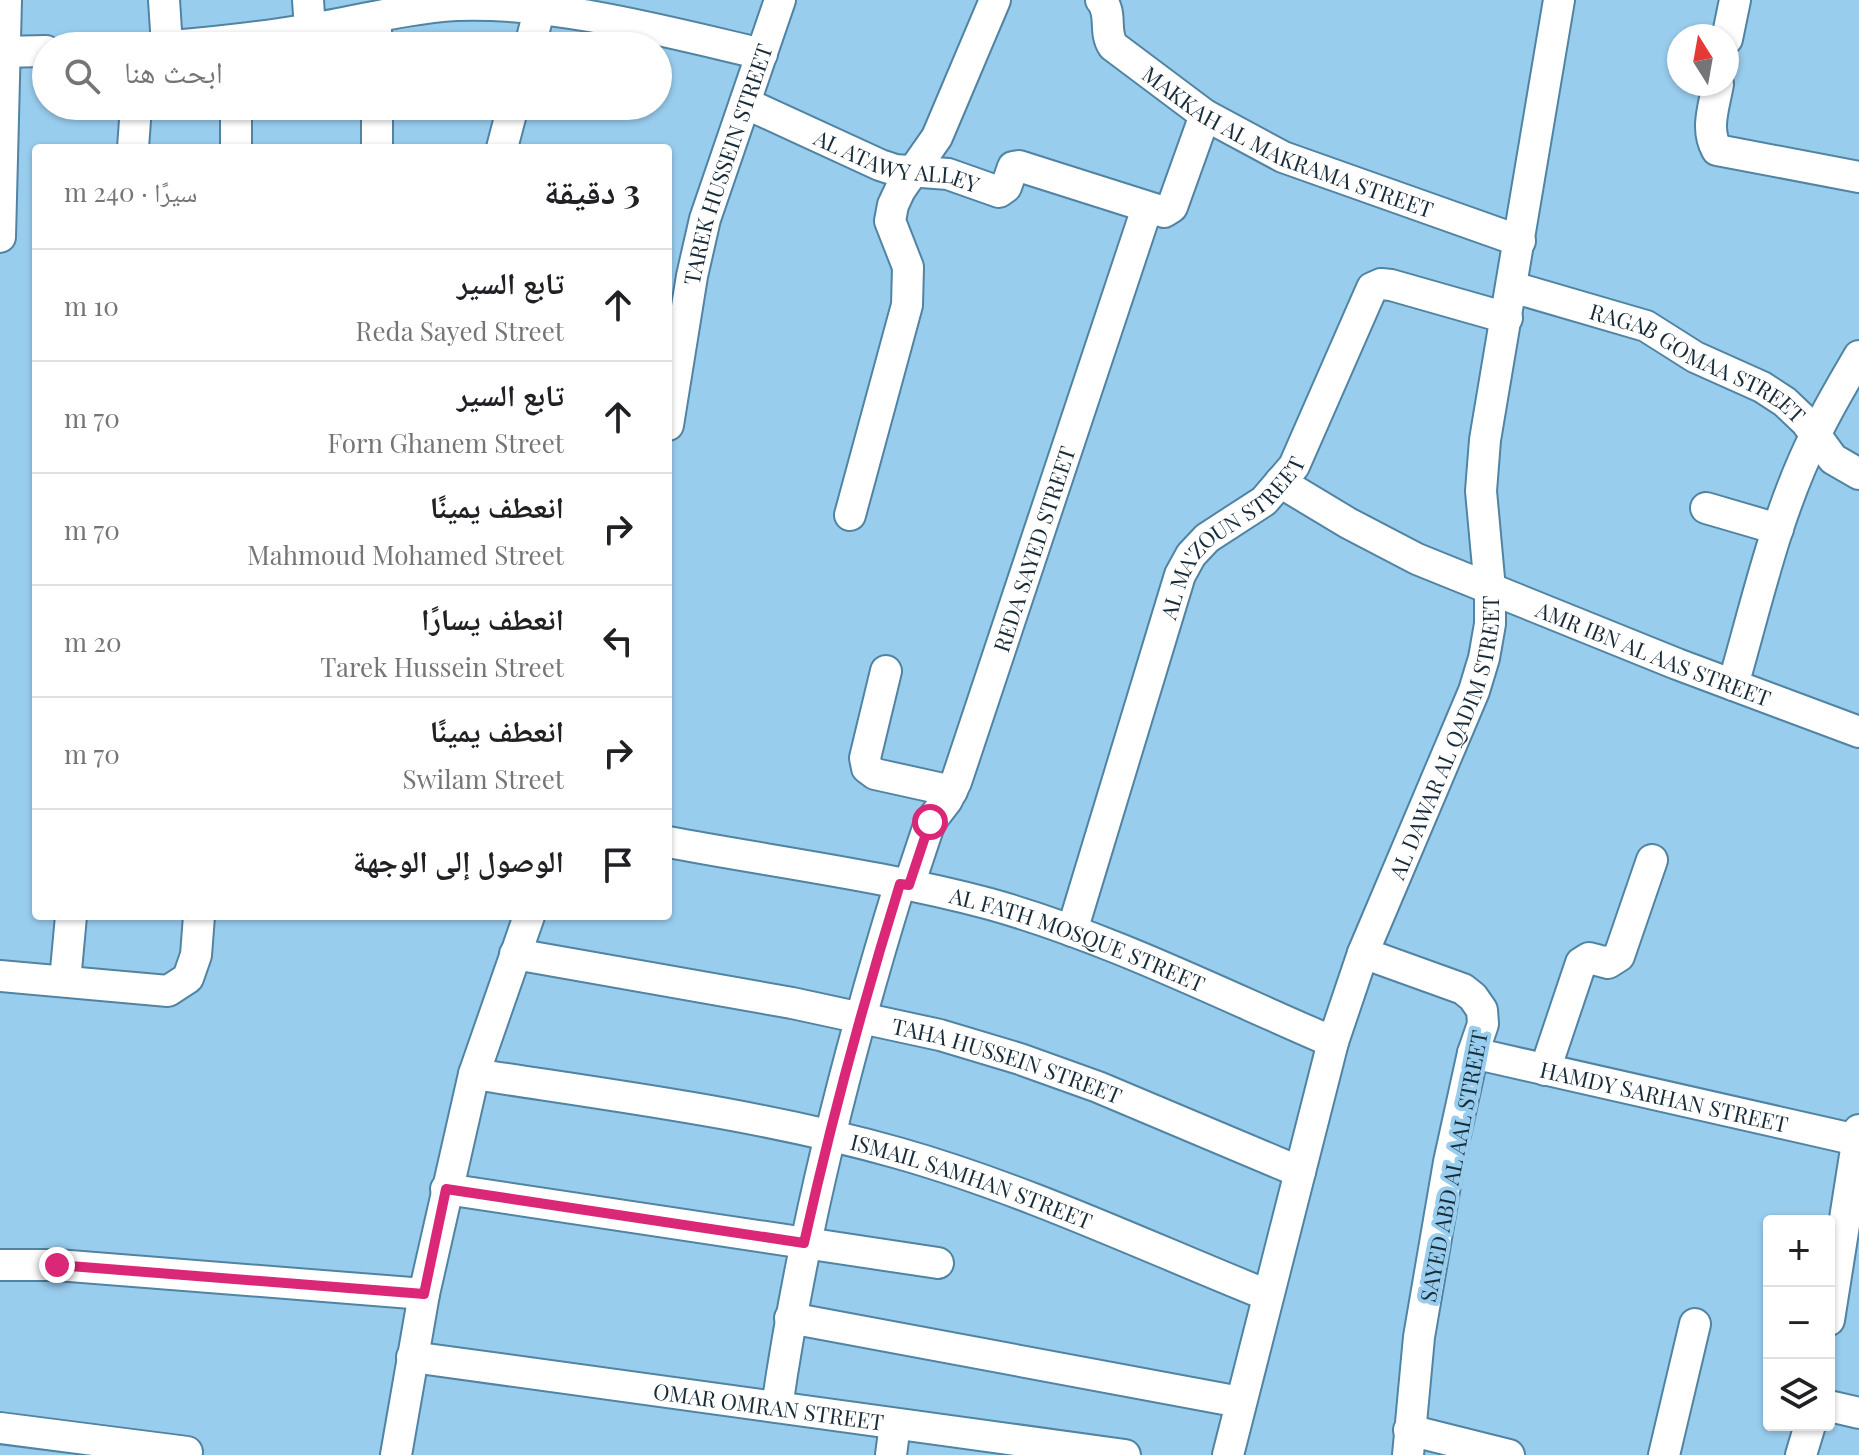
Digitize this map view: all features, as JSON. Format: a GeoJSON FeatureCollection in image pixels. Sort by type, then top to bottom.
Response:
{"type":"FeatureCollection","features":[{"type":"Feature","properties":{"kind":"street"},"geometry":{"type":"LineString","coordinates":[[0,237],[6,0]]}},
{"type":"Feature","properties":{"kind":"street"},"geometry":{"type":"LineString","coordinates":[[164,0],[168,32]]}},
{"type":"Feature","properties":{"kind":"street","name":"TAREK HUSSEIN STREET"},"geometry":{"type":"LineString","coordinates":[[672,400],[692,276],[705,219],[780,0]]}},
{"type":"Feature","properties":{"kind":"street"},"geometry":{"type":"LineString","coordinates":[[850,515],[907,305],[908,267],[890,221],[893,205],[937,137],[995,0]]}},
{"type":"Feature","properties":{"kind":"street","name":"MAKKAH AL MAKRAMA STREET"},"geometry":{"type":"LineString","coordinates":[[1101,0],[1108,13],[1108,38],[1113,46],[1205,115],[1243,138],[1283,157],[1520,241]]}},
{"type":"Feature","properties":{"kind":"street","name":"AL DAWAR AL QADIM STREET"},"geometry":{"type":"LineString","coordinates":[[1228,1455],[1333,1042],[1363,953],[1474,691],[1484,658],[1490,589],[1481,491],[1485,440],[1559,0]]}},
{"type":"Feature","properties":{"kind":"street"},"geometry":{"type":"LineString","coordinates":[[1730,24],[1735,0]]}},
{"type":"Feature","properties":{"kind":"street"},"geometry":{"type":"LineString","coordinates":[[265,32],[309,15],[376,32],[416,9],[457,5],[539,11],[669,32]]}},
{"type":"Feature","properties":{"kind":"street"},"geometry":{"type":"LineString","coordinates":[[534,32],[539,11]]}},
{"type":"Feature","properties":{"kind":"street"},"geometry":{"type":"LineString","coordinates":[[672,33],[762,54]]}},
{"type":"Feature","properties":{"kind":"street"},"geometry":{"type":"LineString","coordinates":[[3,52],[32,51]]}},
{"type":"Feature","properties":{"kind":"street"},"geometry":{"type":"LineString","coordinates":[[1716,96],[1711,139],[1717,150],[1859,177]]}},
{"type":"Feature","properties":{"kind":"street","name":"AL ATAWY ALLEY"},"geometry":{"type":"LineString","coordinates":[[745,103],[880,165],[912,172],[948,174],[999,192],[1006,187],[1013,167],[1019,166],[1147,208]]}},
{"type":"Feature","properties":{"kind":"street"},"geometry":{"type":"LineString","coordinates":[[1147,208],[1164,212],[1172,207],[1205,115]]}},
{"type":"Feature","properties":{"kind":"street"},"geometry":{"type":"LineString","coordinates":[[133,144],[135,120]]}},
{"type":"Feature","properties":{"kind":"street"},"geometry":{"type":"LineString","coordinates":[[236,120],[236,144]]}},
{"type":"Feature","properties":{"kind":"street"},"geometry":{"type":"LineString","coordinates":[[377,120],[377,144]]}},
{"type":"Feature","properties":{"kind":"street"},"geometry":{"type":"LineString","coordinates":[[503,144],[509,120]]}},
{"type":"Feature","properties":{"kind":"street","name":"REDA SAYED STREET"},"geometry":{"type":"LineString","coordinates":[[777,1407],[804,1243],[859,1016],[904,884],[930,822],[952,791],[1147,208]]}},
{"type":"Feature","properties":{"kind":"street","name":"AL MA'ZOUN STREET"},"geometry":{"type":"LineString","coordinates":[[1072,931],[1180,575],[1191,555],[1207,538],[1264,501],[1294,466],[1366,296],[1372,288],[1381,284],[1391,285],[1507,318]]}},
{"type":"Feature","properties":{"kind":"street","name":"RAGAB GOMAA STREET"},"geometry":{"type":"LineString","coordinates":[[1512,287],[1646,326],[1695,357],[1762,387],[1785,402],[1806,422],[1833,459],[1859,474]]}},
{"type":"Feature","properties":{"kind":"street"},"geometry":{"type":"LineString","coordinates":[[1733,685],[1778,529],[1815,436],[1859,356]]}},
{"type":"Feature","properties":{"kind":"street","name":"AMR IBN AL AAS STREET"},"geometry":{"type":"LineString","coordinates":[[1280,482],[1417,559],[1859,732]]}},
{"type":"Feature","properties":{"kind":"street"},"geometry":{"type":"LineString","coordinates":[[1706,508],[1778,529]]}},
{"type":"Feature","properties":{"kind":"street"},"geometry":{"type":"LineString","coordinates":[[886,671],[865,758],[867,768],[875,774],[952,791]]}},
{"type":"Feature","properties":{"kind":"street","name":"AL FATH MOSQUE STREET"},"geometry":{"type":"LineString","coordinates":[[672,843],[904,884],[991,905],[1072,931],[1333,1042]]}},
{"type":"Feature","properties":{"kind":"street"},"geometry":{"type":"LineString","coordinates":[[1545,1070],[1581,963],[1589,958],[1608,963],[1619,956],[1652,860]]}},
{"type":"Feature","properties":{"kind":"street"},"geometry":{"type":"LineString","coordinates":[[65,981],[71,920]]}},
{"type":"Feature","properties":{"kind":"street"},"geometry":{"type":"LineString","coordinates":[[0,976],[168,991],[188,978],[196,955],[199,920]]}},
{"type":"Feature","properties":{"kind":"street"},"geometry":{"type":"LineString","coordinates":[[396,1455],[424,1294],[474,1074],[528,920]]}},
{"type":"Feature","properties":{"kind":"street","name":"SAYED ABD AL AAL STREET"},"geometry":{"type":"LineString","coordinates":[[1363,953],[1463,989],[1482,1010],[1483,1024],[1473,1053],[1449,1162],[1421,1322],[1409,1443]]}},
{"type":"Feature","properties":{"kind":"street","name":"TAHA HUSSEIN STREET"},"geometry":{"type":"LineString","coordinates":[[515,954],[859,1016],[940,1035],[1059,1073],[1300,1172]]}},
{"type":"Feature","properties":{"kind":"street","name":"HAMDY SARHAN STREET"},"geometry":{"type":"LineString","coordinates":[[1473,1053],[1858,1135]]}},
{"type":"Feature","properties":{"kind":"street","name":"ISMAIL SAMHAN STREET"},"geometry":{"type":"LineString","coordinates":[[474,1074],[723,1113],[828,1134],[901,1154],[1043,1203],[1267,1295]]}},
{"type":"Feature","properties":{"kind":"street"},"geometry":{"type":"LineString","coordinates":[[1834,1287],[1858,1135]]}},
{"type":"Feature","properties":{"kind":"street"},"geometry":{"type":"LineString","coordinates":[[446,1189],[938,1263]]}},
{"type":"Feature","properties":{"kind":"street"},"geometry":{"type":"LineString","coordinates":[[0,1265],[57,1265],[424,1294]]}},
{"type":"Feature","properties":{"kind":"street"},"geometry":{"type":"LineString","coordinates":[[790,1318],[1240,1402]]}},
{"type":"Feature","properties":{"kind":"street"},"geometry":{"type":"LineString","coordinates":[[1664,1455],[1695,1324]]}},
{"type":"Feature","properties":{"kind":"street","name":"OMAR OMRAN STREET"},"geometry":{"type":"LineString","coordinates":[[412,1357],[1125,1455]]}},
{"type":"Feature","properties":{"kind":"street"},"geometry":{"type":"LineString","coordinates":[[1835,1407],[1859,1413]]}},
{"type":"Feature","properties":{"kind":"street"},"geometry":{"type":"LineString","coordinates":[[891,1455],[895,1424]]}},
{"type":"Feature","properties":{"kind":"street"},"geometry":{"type":"LineString","coordinates":[[0,1428],[187,1452]]}},
{"type":"Feature","properties":{"kind":"street"},"geometry":{"type":"LineString","coordinates":[[1801,1455],[1808,1431]]}},
{"type":"Feature","properties":{"kind":"street"},"geometry":{"type":"LineString","coordinates":[[1409,1443],[1509,1455]]}},
{"type":"Feature","properties":{"kind":"route"},"geometry":{"type":"LineString","coordinates":[[57,1265],[424,1294],[446,1189],[804,1243],[859,1016],[900,884],[909,885],[930,822]]}}]}
